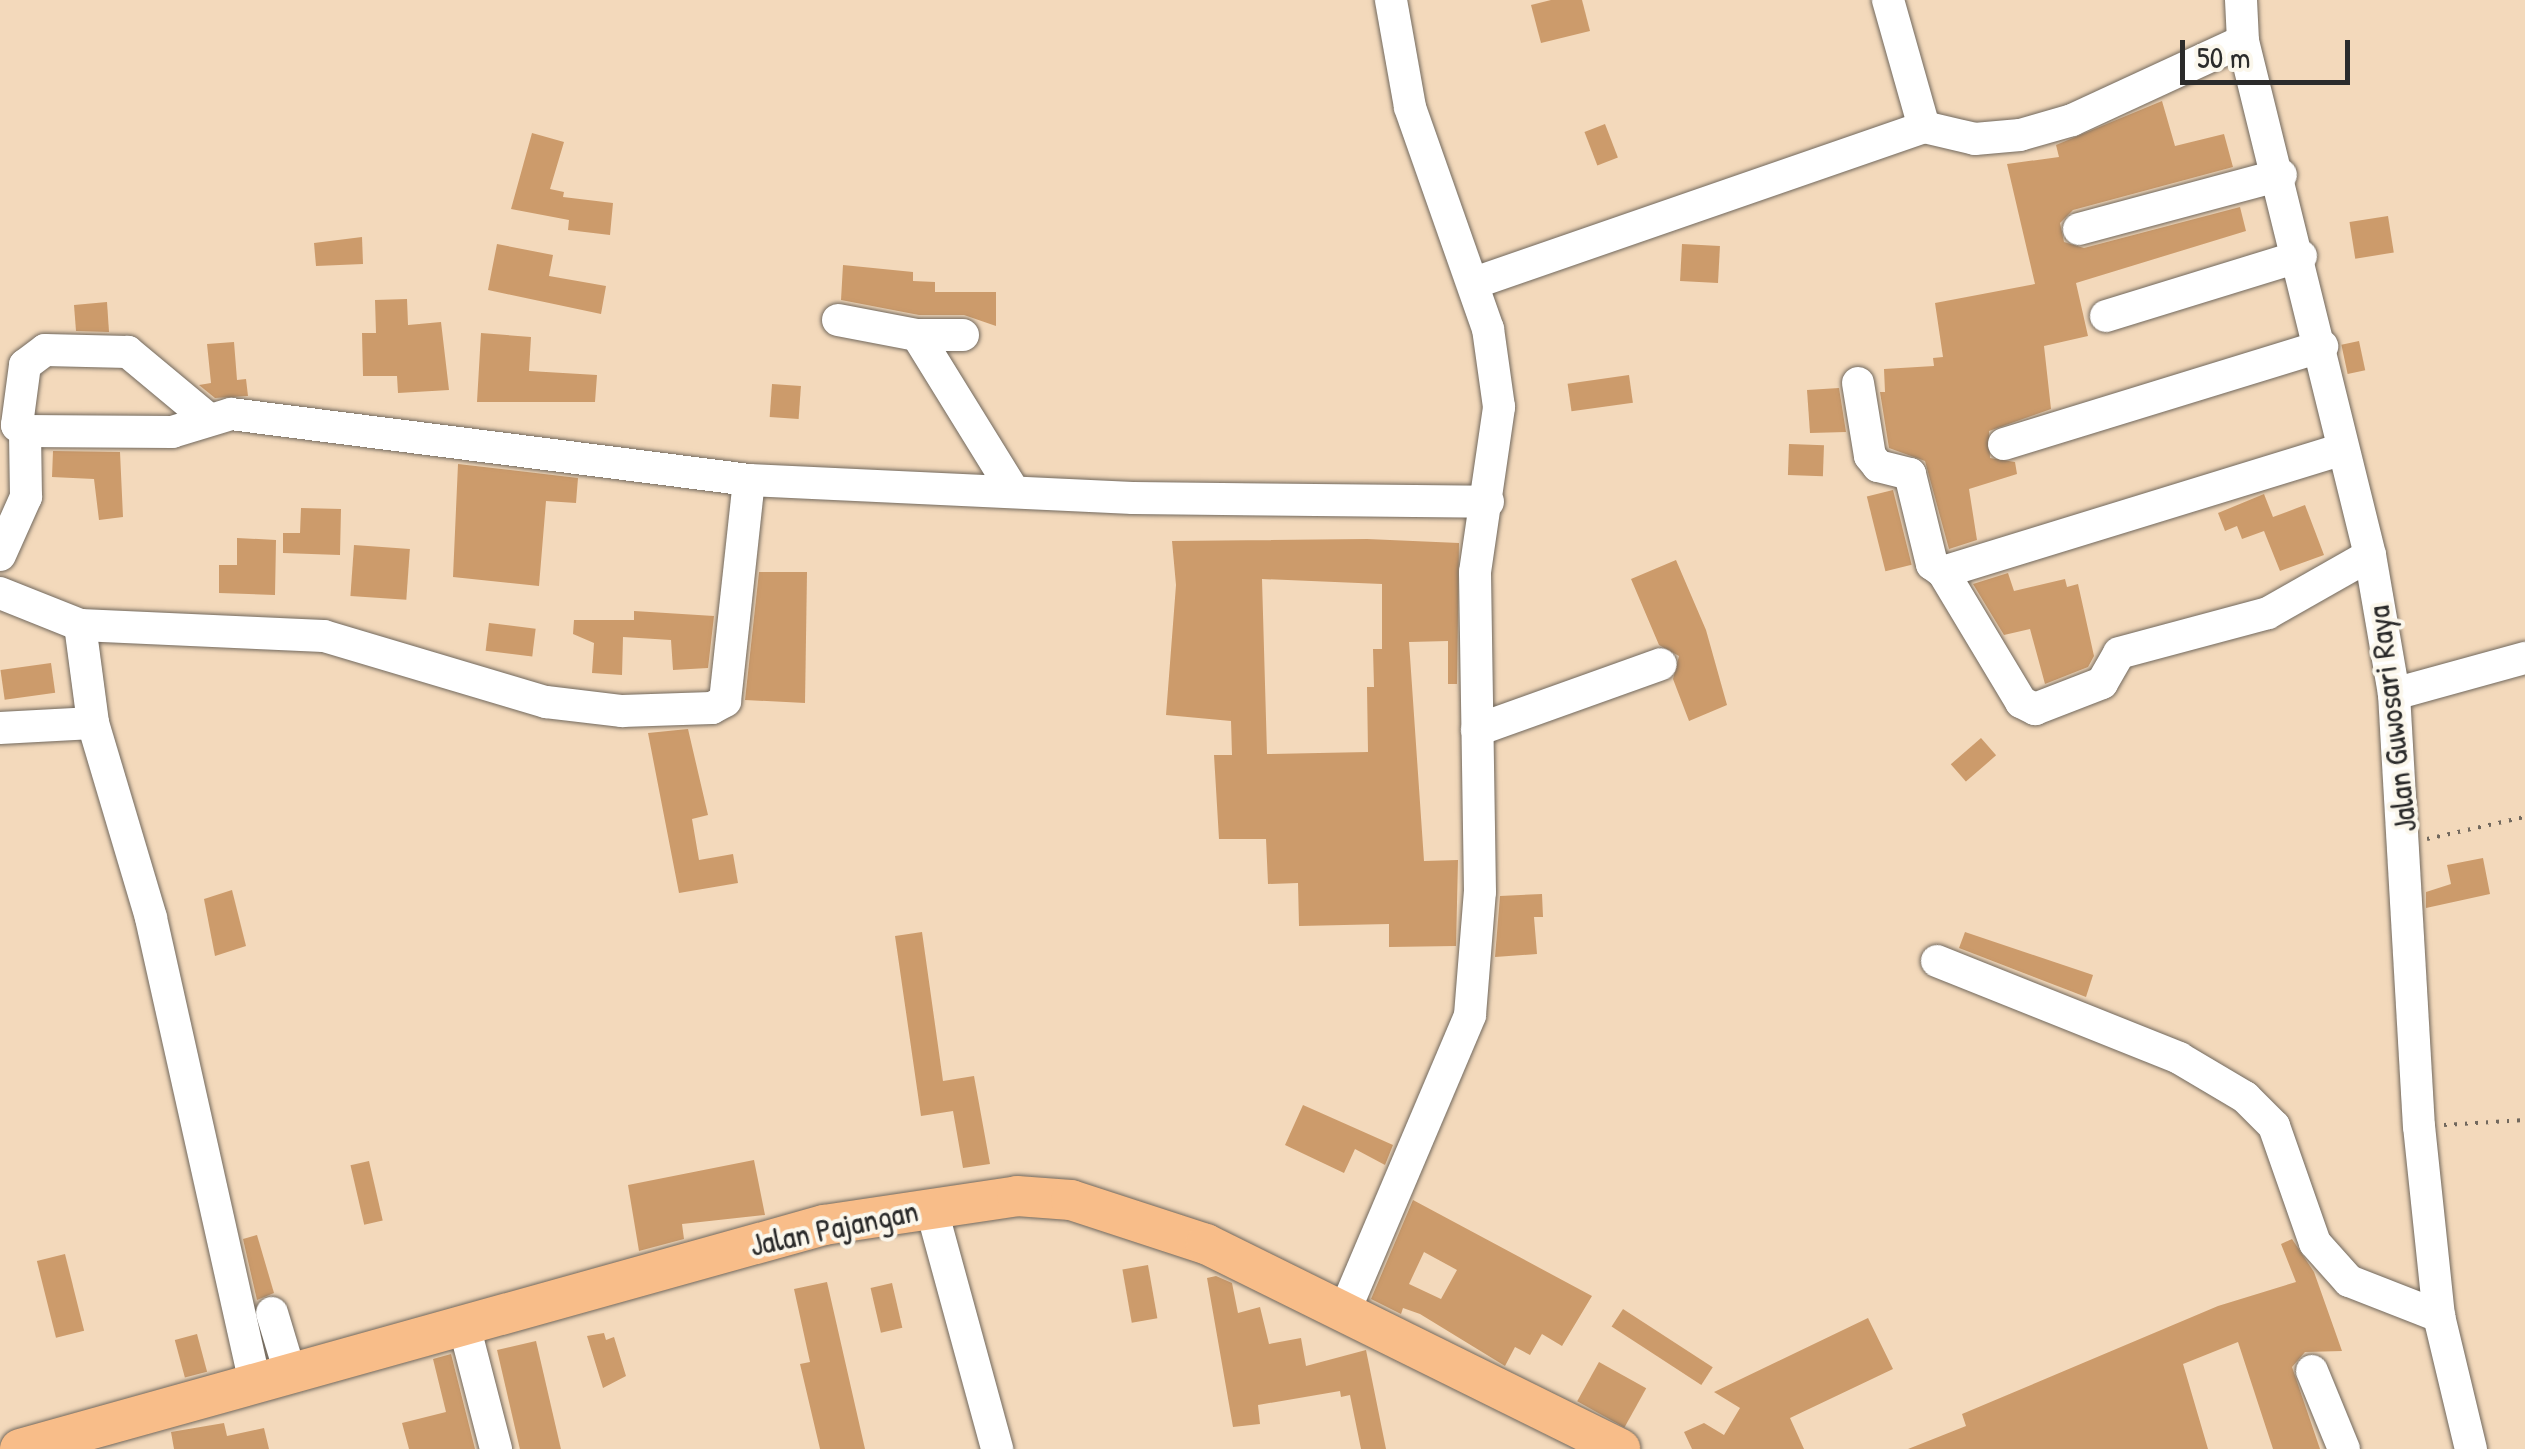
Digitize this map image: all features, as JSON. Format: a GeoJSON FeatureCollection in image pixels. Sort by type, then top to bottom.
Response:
{"type":"FeatureCollection","features":[{"type":"Feature","properties":{"kind":"main road","name":"Jalan Pajangan"},"geometry":{"type":"LineString","coordinates":[[20,1449],[824,1224],[1018,1196],[1071,1200],[1206,1244],[1620,1449]]}},
{"type":"Feature","properties":{"kind":"street"},"geometry":{"type":"LineString","coordinates":[[1345,1310],[1470,1016],[1480,892],[1475,572],[1499,406],[1496,364],[1474,284],[1410,106],[1391,0]]}},
{"type":"Feature","properties":{"kind":"street"},"geometry":{"type":"LineString","coordinates":[[1888,0],[1924,127]]}},
{"type":"Feature","properties":{"kind":"street","name":"Jalan Guwosari Raya"},"geometry":{"type":"LineString","coordinates":[[2241,0],[2243,41],[2281,175],[2322,346],[2370,555],[2394,694],[2407,844],[2419,1126],[2439,1316],[2471,1449]]}},
{"type":"Feature","properties":{"kind":"street"},"geometry":{"type":"LineString","coordinates":[[1474,284],[1924,127],[1975,139],[2020,135],[2089,112],[2243,41]]}},
{"type":"Feature","properties":{"kind":"street"},"geometry":{"type":"LineString","coordinates":[[2079,229],[2281,175]]}},
{"type":"Feature","properties":{"kind":"street"},"geometry":{"type":"LineString","coordinates":[[2106,316],[2301,256]]}},
{"type":"Feature","properties":{"kind":"street"},"geometry":{"type":"LineString","coordinates":[[838,320],[918,335],[963,335]]}},
{"type":"Feature","properties":{"kind":"street"},"geometry":{"type":"LineString","coordinates":[[918,335],[1012,489]]}},
{"type":"Feature","properties":{"kind":"street"},"geometry":{"type":"LineString","coordinates":[[2004,444],[2322,346]]}},
{"type":"Feature","properties":{"kind":"street"},"geometry":{"type":"LineString","coordinates":[[206,417],[128,352],[45,350],[25,365],[17,425],[25,431],[172,432],[206,417],[231,414],[749,480],[1012,489],[1133,498],[1488,502]]}},
{"type":"Feature","properties":{"kind":"street"},"geometry":{"type":"LineString","coordinates":[[1858,384],[1870,456],[1878,466],[1910,474],[1932,564],[1943,572],[2021,702],[2034,709],[2102,682],[2119,652],[2268,613],[2370,555]]}},
{"type":"Feature","properties":{"kind":"street"},"geometry":{"type":"LineString","coordinates":[[0,556],[26,497],[25,431]]}},
{"type":"Feature","properties":{"kind":"street"},"geometry":{"type":"LineString","coordinates":[[1943,572],[2343,449]]}},
{"type":"Feature","properties":{"kind":"street"},"geometry":{"type":"LineString","coordinates":[[0,593],[80,626],[324,636],[546,702],[622,711],[712,708],[725,702],[749,480]]}},
{"type":"Feature","properties":{"kind":"street"},"geometry":{"type":"LineString","coordinates":[[80,626],[94,723],[151,918],[273,1380]]}},
{"type":"Feature","properties":{"kind":"street"},"geometry":{"type":"LineString","coordinates":[[2394,694],[2525,658]]}},
{"type":"Feature","properties":{"kind":"street"},"geometry":{"type":"LineString","coordinates":[[1477,730],[1661,664]]}},
{"type":"Feature","properties":{"kind":"street"},"geometry":{"type":"LineString","coordinates":[[0,728],[94,723]]}},
{"type":"Feature","properties":{"kind":"street"},"geometry":{"type":"LineString","coordinates":[[1937,961],[2180,1058],[2260,1108],[2274,1126],[2315,1243],[2349,1281],[2439,1316]]}},
{"type":"Feature","properties":{"kind":"street"},"geometry":{"type":"LineString","coordinates":[[931,1207],[996,1449]]}},
{"type":"Feature","properties":{"kind":"street"},"geometry":{"type":"LineString","coordinates":[[272,1313],[273,1380]]}},
{"type":"Feature","properties":{"kind":"street"},"geometry":{"type":"LineString","coordinates":[[464,1326],[496,1449]]}},
{"type":"Feature","properties":{"kind":"street"},"geometry":{"type":"LineString","coordinates":[[2312,1370],[2344,1449]]}},
{"type":"Feature","properties":{"kind":"path"},"geometry":{"type":"LineString","coordinates":[[2407,844],[2525,817]]}},
{"type":"Feature","properties":{"kind":"path"},"geometry":{"type":"LineString","coordinates":[[2419,1126],[2525,1120]]}},
{"type":"Feature","properties":{"kind":"building"},"geometry":{"type":"Polygon","coordinates":[[[1551,0],[1582,0],[1590,31],[1541,43],[1531,5],[1551,0]]]}},
{"type":"Feature","properties":{"kind":"building"},"geometry":{"type":"Polygon","coordinates":[[[2162,101],[2175,146],[2224,134],[2233,167],[2073,210],[2060,223],[2064,242],[2084,248],[2240,207],[2246,231],[2076,283],[2088,336],[2044,346],[2051,409],[1989,431],[1990,458],[2015,462],[2017,474],[1969,489],[1977,540],[1949,549],[1925,461],[1889,448],[1880,392],[1885,392],[1884,369],[1934,366],[1933,358],[1943,357],[1935,303],[2035,284],[2007,164],[2059,157],[2056,145],[2162,101]]]}},
{"type":"Feature","properties":{"kind":"building"},"geometry":{"type":"Polygon","coordinates":[[[1605,124],[1618,158],[1597,165],[1584,132],[1605,124]]]}},
{"type":"Feature","properties":{"kind":"building"},"geometry":{"type":"Polygon","coordinates":[[[532,133],[564,142],[550,189],[564,192],[563,197],[613,203],[610,235],[568,230],[569,220],[511,209],[532,133]]]}},
{"type":"Feature","properties":{"kind":"building"},"geometry":{"type":"Polygon","coordinates":[[[2388,216],[2394,253],[2355,259],[2349,222],[2388,216]]]}},
{"type":"Feature","properties":{"kind":"building"},"geometry":{"type":"Polygon","coordinates":[[[362,237],[363,264],[316,266],[314,243],[362,237]]]}},
{"type":"Feature","properties":{"kind":"building"},"geometry":{"type":"Polygon","coordinates":[[[497,244],[553,255],[549,276],[606,286],[601,314],[488,290],[497,244]]]}},
{"type":"Feature","properties":{"kind":"building"},"geometry":{"type":"Polygon","coordinates":[[[1682,244],[1720,246],[1718,283],[1680,281],[1682,244]]]}},
{"type":"Feature","properties":{"kind":"building"},"geometry":{"type":"Polygon","coordinates":[[[843,265],[913,272],[913,281],[935,282],[935,292],[996,292],[996,326],[964,315],[919,315],[841,300],[843,265]]]}},
{"type":"Feature","properties":{"kind":"building"},"geometry":{"type":"Polygon","coordinates":[[[407,299],[408,325],[441,322],[449,390],[398,393],[397,376],[363,376],[362,333],[376,333],[375,300],[407,299]]]}},
{"type":"Feature","properties":{"kind":"building"},"geometry":{"type":"Polygon","coordinates":[[[107,302],[109,332],[76,331],[74,305],[107,302]]]}},
{"type":"Feature","properties":{"kind":"building"},"geometry":{"type":"Polygon","coordinates":[[[481,333],[531,337],[529,371],[597,375],[595,402],[477,402],[481,333]]]}},
{"type":"Feature","properties":{"kind":"building"},"geometry":{"type":"Polygon","coordinates":[[[2359,341],[2365,370],[2348,374],[2341,345],[2359,341]]]}},
{"type":"Feature","properties":{"kind":"building"},"geometry":{"type":"Polygon","coordinates":[[[234,342],[237,380],[246,379],[248,396],[215,398],[199,385],[211,383],[207,344],[234,342]]]}},
{"type":"Feature","properties":{"kind":"building"},"geometry":{"type":"Polygon","coordinates":[[[1629,375],[1633,403],[1572,411],[1568,384],[1629,375]]]}},
{"type":"Feature","properties":{"kind":"building"},"geometry":{"type":"Polygon","coordinates":[[[772,384],[801,386],[799,419],[770,417],[772,384]]]}},
{"type":"Feature","properties":{"kind":"building"},"geometry":{"type":"Polygon","coordinates":[[[1839,388],[1846,432],[1810,433],[1807,390],[1839,388]]]}},
{"type":"Feature","properties":{"kind":"building"},"geometry":{"type":"Polygon","coordinates":[[[1789,444],[1824,445],[1823,476],[1788,475],[1789,444]]]}},
{"type":"Feature","properties":{"kind":"building"},"geometry":{"type":"Polygon","coordinates":[[[53,451],[120,452],[123,517],[99,520],[94,479],[52,477],[53,451]]]}},
{"type":"Feature","properties":{"kind":"building"},"geometry":{"type":"Polygon","coordinates":[[[458,464],[578,478],[576,503],[546,501],[539,586],[453,577],[458,464]]]}},
{"type":"Feature","properties":{"kind":"building"},"geometry":{"type":"Polygon","coordinates":[[[1893,490],[1912,565],[1885,571],[1867,497],[1893,490]]]}},
{"type":"Feature","properties":{"kind":"building"},"geometry":{"type":"Polygon","coordinates":[[[2264,494],[2273,517],[2305,505],[2324,555],[2280,571],[2264,531],[2242,539],[2237,526],[2225,531],[2218,513],[2264,494]]]}},
{"type":"Feature","properties":{"kind":"building"},"geometry":{"type":"Polygon","coordinates":[[[301,508],[341,509],[340,555],[283,553],[283,533],[300,533],[301,508]]]}},
{"type":"Feature","properties":{"kind":"building"},"geometry":{"type":"Polygon","coordinates":[[[237,538],[276,540],[275,595],[219,593],[219,565],[237,565],[237,538]]]}},
{"type":"Feature","properties":{"kind":"building"},"geometry":{"type":"Polygon","coordinates":[[[1367,539],[1459,543],[1457,684],[1448,684],[1448,641],[1409,642],[1424,861],[1458,860],[1456,946],[1389,947],[1389,924],[1299,926],[1298,883],[1268,884],[1266,839],[1219,839],[1214,755],[1232,755],[1231,721],[1166,715],[1176,585],[1172,541],[1367,539]],[[1262,579],[1267,754],[1368,752],[1367,687],[1374,687],[1373,649],[1382,649],[1382,584],[1262,579]]]}},
{"type":"Feature","properties":{"kind":"building"},"geometry":{"type":"Polygon","coordinates":[[[354,545],[410,549],[406,600],[350,596],[354,545]]]}},
{"type":"Feature","properties":{"kind":"building"},"geometry":{"type":"Polygon","coordinates":[[[1676,560],[1706,630],[1727,705],[1689,721],[1673,679],[1679,656],[1659,645],[1631,579],[1676,560]]]}},
{"type":"Feature","properties":{"kind":"building"},"geometry":{"type":"Polygon","coordinates":[[[759,572],[807,572],[805,703],[745,700],[759,572]]]}},
{"type":"Feature","properties":{"kind":"building"},"geometry":{"type":"Polygon","coordinates":[[[2008,573],[2014,591],[2065,579],[2067,587],[2078,584],[2094,656],[2088,667],[2045,684],[2030,629],[2004,635],[1973,584],[2008,573]]]}},
{"type":"Feature","properties":{"kind":"building"},"geometry":{"type":"Polygon","coordinates":[[[634,611],[714,616],[708,668],[673,670],[671,640],[623,637],[622,675],[592,673],[594,643],[573,634],[574,620],[634,620],[634,611]]]}},
{"type":"Feature","properties":{"kind":"building"},"geometry":{"type":"Polygon","coordinates":[[[489,623],[536,629],[532,657],[486,651],[489,623]]]}},
{"type":"Feature","properties":{"kind":"building"},"geometry":{"type":"Polygon","coordinates":[[[51,663],[55,693],[5,700],[0,670],[51,663]]]}},
{"type":"Feature","properties":{"kind":"building"},"geometry":{"type":"Polygon","coordinates":[[[688,729],[708,815],[692,819],[699,860],[733,854],[738,883],[679,893],[648,733],[688,729]]]}},
{"type":"Feature","properties":{"kind":"building"},"geometry":{"type":"Polygon","coordinates":[[[1981,738],[1996,755],[1966,782],[1951,764],[1981,738]]]}},
{"type":"Feature","properties":{"kind":"building"},"geometry":{"type":"Polygon","coordinates":[[[2483,858],[2490,894],[2426,908],[2426,892],[2451,884],[2447,865],[2483,858]]]}},
{"type":"Feature","properties":{"kind":"building"},"geometry":{"type":"Polygon","coordinates":[[[232,890],[246,946],[215,956],[204,899],[232,890]]]}},
{"type":"Feature","properties":{"kind":"building"},"geometry":{"type":"Polygon","coordinates":[[[1542,894],[1543,917],[1534,917],[1537,954],[1495,957],[1500,896],[1542,894]]]}},
{"type":"Feature","properties":{"kind":"building"},"geometry":{"type":"Polygon","coordinates":[[[922,932],[943,1081],[974,1076],[990,1164],[963,1168],[953,1111],[921,1116],[895,936],[922,932]]]}},
{"type":"Feature","properties":{"kind":"building"},"geometry":{"type":"Polygon","coordinates":[[[1965,932],[2093,975],[2086,997],[1959,948],[1965,932]]]}},
{"type":"Feature","properties":{"kind":"building"},"geometry":{"type":"Polygon","coordinates":[[[1303,1105],[1393,1145],[1385,1165],[1355,1149],[1344,1173],[1285,1145],[1303,1105]]]}},
{"type":"Feature","properties":{"kind":"building"},"geometry":{"type":"Polygon","coordinates":[[[754,1160],[765,1215],[682,1224],[684,1239],[639,1251],[628,1185],[754,1160]]]}},
{"type":"Feature","properties":{"kind":"building"},"geometry":{"type":"Polygon","coordinates":[[[369,1161],[383,1220],[364,1225],[350,1165],[369,1161]]]}},
{"type":"Feature","properties":{"kind":"building"},"geometry":{"type":"Polygon","coordinates":[[[1413,1200],[1592,1296],[1562,1346],[1542,1334],[1530,1355],[1515,1347],[1505,1366],[1420,1314],[1403,1308],[1401,1314],[1371,1299],[1413,1200]],[[1424,1252],[1409,1284],[1441,1299],[1457,1270],[1424,1252]]]}},
{"type":"Feature","properties":{"kind":"building"},"geometry":{"type":"Polygon","coordinates":[[[257,1235],[274,1293],[257,1300],[243,1239],[257,1235]]]}},
{"type":"Feature","properties":{"kind":"building"},"geometry":{"type":"Polygon","coordinates":[[[2292,1239],[2314,1272],[2342,1351],[2305,1352],[2292,1367],[2320,1449],[2273,1449],[2238,1342],[2183,1364],[2208,1449],[1908,1449],[1966,1426],[1962,1414],[2218,1306],[2296,1282],[2281,1244],[2292,1239]]]}},
{"type":"Feature","properties":{"kind":"building"},"geometry":{"type":"Polygon","coordinates":[[[65,1254],[84,1331],[56,1338],[37,1261],[65,1254]]]}},
{"type":"Feature","properties":{"kind":"building"},"geometry":{"type":"Polygon","coordinates":[[[1148,1265],[1157,1318],[1132,1323],[1122,1270],[1148,1265]]]}},
{"type":"Feature","properties":{"kind":"building"},"geometry":{"type":"Polygon","coordinates":[[[1216,1276],[1232,1283],[1238,1313],[1260,1307],[1269,1344],[1301,1338],[1306,1366],[1366,1350],[1386,1449],[1361,1449],[1350,1395],[1341,1397],[1340,1391],[1258,1405],[1260,1424],[1233,1427],[1207,1278],[1216,1276]]]}},
{"type":"Feature","properties":{"kind":"building"},"geometry":{"type":"Polygon","coordinates":[[[827,1282],[865,1449],[820,1449],[800,1364],[810,1362],[794,1289],[827,1282]]]}},
{"type":"Feature","properties":{"kind":"building"},"geometry":{"type":"Polygon","coordinates":[[[892,1283],[902,1328],[881,1333],[871,1288],[892,1283]]]}},
{"type":"Feature","properties":{"kind":"building"},"geometry":{"type":"Polygon","coordinates":[[[1623,1309],[1713,1367],[1701,1385],[1612,1327],[1623,1309]]]}},
{"type":"Feature","properties":{"kind":"building"},"geometry":{"type":"Polygon","coordinates":[[[1868,1318],[1893,1369],[1790,1418],[1804,1449],[1692,1449],[1684,1432],[1704,1423],[1724,1435],[1740,1408],[1714,1392],[1868,1318]]]}},
{"type":"Feature","properties":{"kind":"building"},"geometry":{"type":"Polygon","coordinates":[[[604,1333],[606,1340],[614,1337],[626,1376],[603,1388],[587,1336],[604,1333]]]}},
{"type":"Feature","properties":{"kind":"building"},"geometry":{"type":"Polygon","coordinates":[[[197,1334],[207,1372],[185,1378],[175,1340],[197,1334]]]}},
{"type":"Feature","properties":{"kind":"building"},"geometry":{"type":"Polygon","coordinates":[[[536,1341],[561,1449],[520,1449],[497,1350],[536,1341]]]}},
{"type":"Feature","properties":{"kind":"building"},"geometry":{"type":"Polygon","coordinates":[[[451,1354],[475,1449],[409,1449],[402,1423],[446,1412],[433,1359],[451,1354]]]}},
{"type":"Feature","properties":{"kind":"building"},"geometry":{"type":"Polygon","coordinates":[[[1599,1362],[1646,1388],[1624,1428],[1577,1401],[1599,1362]]]}},
{"type":"Feature","properties":{"kind":"building"},"geometry":{"type":"Polygon","coordinates":[[[224,1423],[227,1436],[264,1428],[269,1449],[174,1449],[171,1432],[224,1423]]]}}]}
